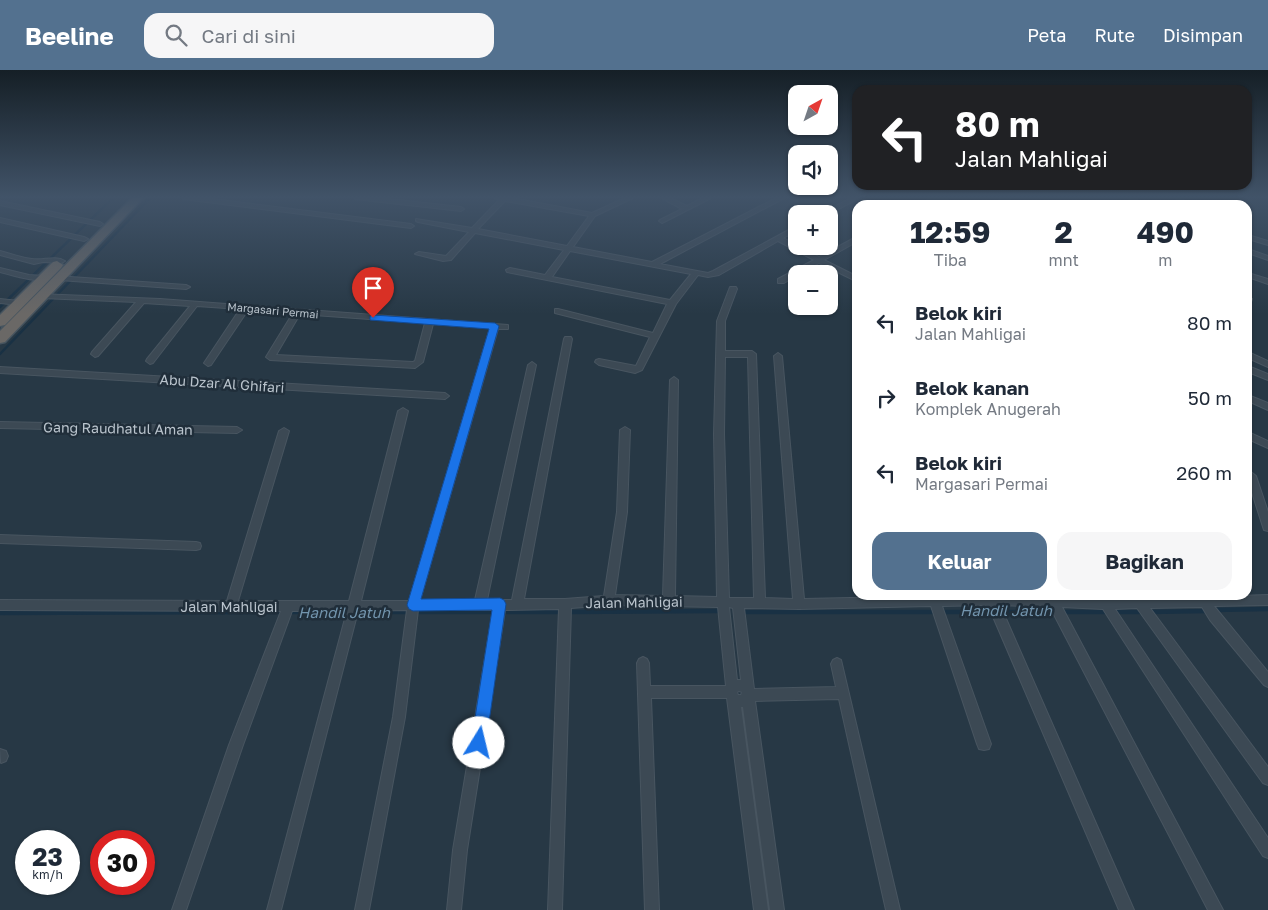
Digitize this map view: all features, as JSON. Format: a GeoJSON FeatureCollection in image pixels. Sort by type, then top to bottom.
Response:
{"type":"FeatureCollection","features":[{"type":"Feature","properties":{"kind":"highway"},"geometry":{"type":"LineString","coordinates":[[0,339],[52,297],[69,279],[100,236]]}},
{"type":"Feature","properties":{"kind":"highway"},"geometry":{"type":"LineString","coordinates":[[0,322],[7,304],[76,238]]}},
{"type":"Feature","properties":{"kind":"street"},"geometry":{"type":"LineString","coordinates":[[68,236],[76,238]]}},
{"type":"Feature","properties":{"kind":"street"},"geometry":{"type":"LineString","coordinates":[[419,254],[446,259],[467,236]]}},
{"type":"Feature","properties":{"kind":"street"},"geometry":{"type":"LineString","coordinates":[[504,236],[708,275],[716,273],[780,236]]}},
{"type":"Feature","properties":{"kind":"street"},"geometry":{"type":"LineString","coordinates":[[547,278],[578,236]]}},
{"type":"Feature","properties":{"kind":"street"},"geometry":{"type":"LineString","coordinates":[[652,265],[707,236]]}},
{"type":"Feature","properties":{"kind":"street"},"geometry":{"type":"LineString","coordinates":[[777,238],[852,277]]}},
{"type":"Feature","properties":{"kind":"street"},"geometry":{"type":"LineString","coordinates":[[1252,238],[1268,244]]}},
{"type":"Feature","properties":{"kind":"street"},"geometry":{"type":"LineString","coordinates":[[809,265],[852,241]]}},
{"type":"Feature","properties":{"kind":"street"},"geometry":{"type":"LineString","coordinates":[[1252,252],[1268,258]]}},
{"type":"Feature","properties":{"kind":"street"},"geometry":{"type":"LineString","coordinates":[[0,253],[34,262],[53,260]]}},
{"type":"Feature","properties":{"kind":"street"},"geometry":{"type":"LineString","coordinates":[[0,270],[35,277]]}},
{"type":"Feature","properties":{"kind":"street"},"geometry":{"type":"LineString","coordinates":[[510,270],[672,303]]}},
{"type":"Feature","properties":{"kind":"street"},"geometry":{"type":"LineString","coordinates":[[599,362],[636,370],[639,368],[672,303],[695,274]]}},
{"type":"Feature","properties":{"kind":"street"},"geometry":{"type":"LineString","coordinates":[[838,276],[852,279]]}},
{"type":"Feature","properties":{"kind":"street"},"geometry":{"type":"LineString","coordinates":[[1252,276],[1268,282]]}},
{"type":"Feature","properties":{"kind":"street"},"geometry":{"type":"LineString","coordinates":[[781,282],[788,277]]}},
{"type":"Feature","properties":{"kind":"street"},"geometry":{"type":"LineString","coordinates":[[69,279],[186,287]]}},
{"type":"Feature","properties":{"kind":"street"},"geometry":{"type":"LineString","coordinates":[[733,289],[721,321],[719,434],[723,602],[777,910]]}},
{"type":"Feature","properties":{"kind":"street","name":"Margasari Permai"},"geometry":{"type":"LineString","coordinates":[[52,297],[142,300],[297,313],[500,326],[412,610]]}},
{"type":"Feature","properties":{"kind":"street"},"geometry":{"type":"LineString","coordinates":[[95,354],[142,300]]}},
{"type":"Feature","properties":{"kind":"street"},"geometry":{"type":"LineString","coordinates":[[150,361],[195,304]]}},
{"type":"Feature","properties":{"kind":"street"},"geometry":{"type":"LineString","coordinates":[[208,363],[245,308]]}},
{"type":"Feature","properties":{"kind":"street"},"geometry":{"type":"LineString","coordinates":[[558,311],[655,336]]}},
{"type":"Feature","properties":{"kind":"street"},"geometry":{"type":"LineString","coordinates":[[297,313],[270,357],[415,365],[419,362],[430,321]]}},
{"type":"Feature","properties":{"kind":"street"},"geometry":{"type":"LineString","coordinates":[[516,604],[568,339]]}},
{"type":"Feature","properties":{"kind":"street"},"geometry":{"type":"LineString","coordinates":[[721,354],[752,354],[760,603]]}},
{"type":"Feature","properties":{"kind":"street"},"geometry":{"type":"LineString","coordinates":[[778,356],[799,604]]}},
{"type":"Feature","properties":{"kind":"street"},"geometry":{"type":"LineString","coordinates":[[1252,357],[1268,364]]}},
{"type":"Feature","properties":{"kind":"street"},"geometry":{"type":"LineString","coordinates":[[480,604],[532,365]]}},
{"type":"Feature","properties":{"kind":"street","name":"Abu Dzar Al Ghifari"},"geometry":{"type":"LineString","coordinates":[[0,370],[445,396]]}},
{"type":"Feature","properties":{"kind":"street"},"geometry":{"type":"LineString","coordinates":[[1252,371],[1268,377]]}},
{"type":"Feature","properties":{"kind":"street"},"geometry":{"type":"LineString","coordinates":[[669,601],[675,418],[674,380]]}},
{"type":"Feature","properties":{"kind":"street"},"geometry":{"type":"LineString","coordinates":[[1252,400],[1268,407]]}},
{"type":"Feature","properties":{"kind":"street"},"geometry":{"type":"LineString","coordinates":[[274,910],[403,411]]}},
{"type":"Feature","properties":{"kind":"street","name":"Gang Raudhatul Aman"},"geometry":{"type":"LineString","coordinates":[[0,425],[236,430]]}},
{"type":"Feature","properties":{"kind":"street"},"geometry":{"type":"LineString","coordinates":[[609,600],[622,512],[625,430]]}},
{"type":"Feature","properties":{"kind":"street"},"geometry":{"type":"LineString","coordinates":[[231,606],[284,432]]}},
{"type":"Feature","properties":{"kind":"street"},"geometry":{"type":"LineString","coordinates":[[1252,437],[1268,445]]}},
{"type":"Feature","properties":{"kind":"street"},"geometry":{"type":"LineString","coordinates":[[1252,479],[1268,527]]}},
{"type":"Feature","properties":{"kind":"street"},"geometry":{"type":"LineString","coordinates":[[0,539],[196,546]]}},
{"type":"Feature","properties":{"kind":"street","name":"Jalan Mahligai"},"geometry":{"type":"LineString","coordinates":[[0,605],[231,606],[287,611],[412,610],[480,604],[499,609],[516,604],[566,609],[609,600],[799,604],[872,600]]}},
{"type":"Feature","properties":{"kind":"street","name":"Jalan Mahligai"},"geometry":{"type":"LineString","coordinates":[[913,600],[938,609],[995,608],[1031,600]]}},
{"type":"Feature","properties":{"kind":"street","name":"Jalan Mahligai"},"geometry":{"type":"LineString","coordinates":[[1043,600],[1057,610],[1109,607],[1145,610],[1268,600]]}},
{"type":"Feature","properties":{"kind":"street"},"geometry":{"type":"LineString","coordinates":[[738,603],[740,694],[761,910]]}},
{"type":"Feature","properties":{"kind":"street"},"geometry":{"type":"LineString","coordinates":[[1207,606],[1268,681]]}},
{"type":"Feature","properties":{"kind":"street"},"geometry":{"type":"LineString","coordinates":[[1109,607],[1268,850]]}},
{"type":"Feature","properties":{"kind":"street"},"geometry":{"type":"LineString","coordinates":[[995,608],[1127,910]]}},
{"type":"Feature","properties":{"kind":"street"},"geometry":{"type":"LineString","coordinates":[[454,910],[460,850],[482,726],[499,609]]}},
{"type":"Feature","properties":{"kind":"street"},"geometry":{"type":"LineString","coordinates":[[555,910],[566,609]]}},
{"type":"Feature","properties":{"kind":"street"},"geometry":{"type":"LineString","coordinates":[[938,609],[984,744]]}},
{"type":"Feature","properties":{"kind":"street"},"geometry":{"type":"LineString","coordinates":[[362,910],[399,717],[412,610]]}},
{"type":"Feature","properties":{"kind":"street"},"geometry":{"type":"LineString","coordinates":[[1057,610],[1216,910]]}},
{"type":"Feature","properties":{"kind":"street"},"geometry":{"type":"LineString","coordinates":[[1145,610],[1268,778]]}},
{"type":"Feature","properties":{"kind":"street"},"geometry":{"type":"LineString","coordinates":[[179,910],[236,745],[287,611]]}},
{"type":"Feature","properties":{"kind":"street"},"geometry":{"type":"LineString","coordinates":[[643,663],[652,910]]}},
{"type":"Feature","properties":{"kind":"street"},"geometry":{"type":"LineString","coordinates":[[837,664],[893,910]]}},
{"type":"Feature","properties":{"kind":"street"},"geometry":{"type":"LineString","coordinates":[[644,692],[740,694],[844,693]]}},
{"type":"Feature","properties":{"kind":"waterway"},"geometry":{"type":"LineString","coordinates":[[0,307],[73,236]]}},
{"type":"Feature","properties":{"kind":"waterway"},"geometry":{"type":"LineString","coordinates":[[0,354],[113,236]]}},
{"type":"Feature","properties":{"kind":"waterway","name":"Handil Jatuh"},"geometry":{"type":"LineString","coordinates":[[1214,610],[1268,609]]}},
{"type":"Feature","properties":{"kind":"waterway","name":"Handil Jatuh"},"geometry":{"type":"LineString","coordinates":[[569,612],[718,611]]}},
{"type":"Feature","properties":{"kind":"waterway","name":"Handil Jatuh"},"geometry":{"type":"LineString","coordinates":[[1149,612],[1207,611]]}},
{"type":"Feature","properties":{"kind":"waterway","name":"Handil Jatuh"},"geometry":{"type":"LineString","coordinates":[[0,613],[282,612]]}},
{"type":"Feature","properties":{"kind":"waterway","name":"Handil Jatuh"},"geometry":{"type":"LineString","coordinates":[[289,612],[495,612]]}},
{"type":"Feature","properties":{"kind":"waterway","name":"Handil Jatuh"},"geometry":{"type":"LineString","coordinates":[[501,612],[562,612]]}},
{"type":"Feature","properties":{"kind":"waterway","name":"Handil Jatuh"},"geometry":{"type":"LineString","coordinates":[[743,612],[935,612]]}},
{"type":"Feature","properties":{"kind":"waterway","name":"Handil Jatuh"},"geometry":{"type":"LineString","coordinates":[[941,612],[1055,612]]}},
{"type":"Feature","properties":{"kind":"waterway","name":"Handil Jatuh"},"geometry":{"type":"LineString","coordinates":[[1061,612],[1107,612]]}},
{"type":"Feature","properties":{"kind":"waterway","name":"Handil Jatuh"},"geometry":{"type":"LineString","coordinates":[[1114,612],[1142,612]]}},
{"type":"Feature","properties":{"kind":"route"},"geometry":{"type":"LineString","coordinates":[[373,318],[495,326],[488,356],[464,428],[413,605],[500,604],[479,743]]}}]}
